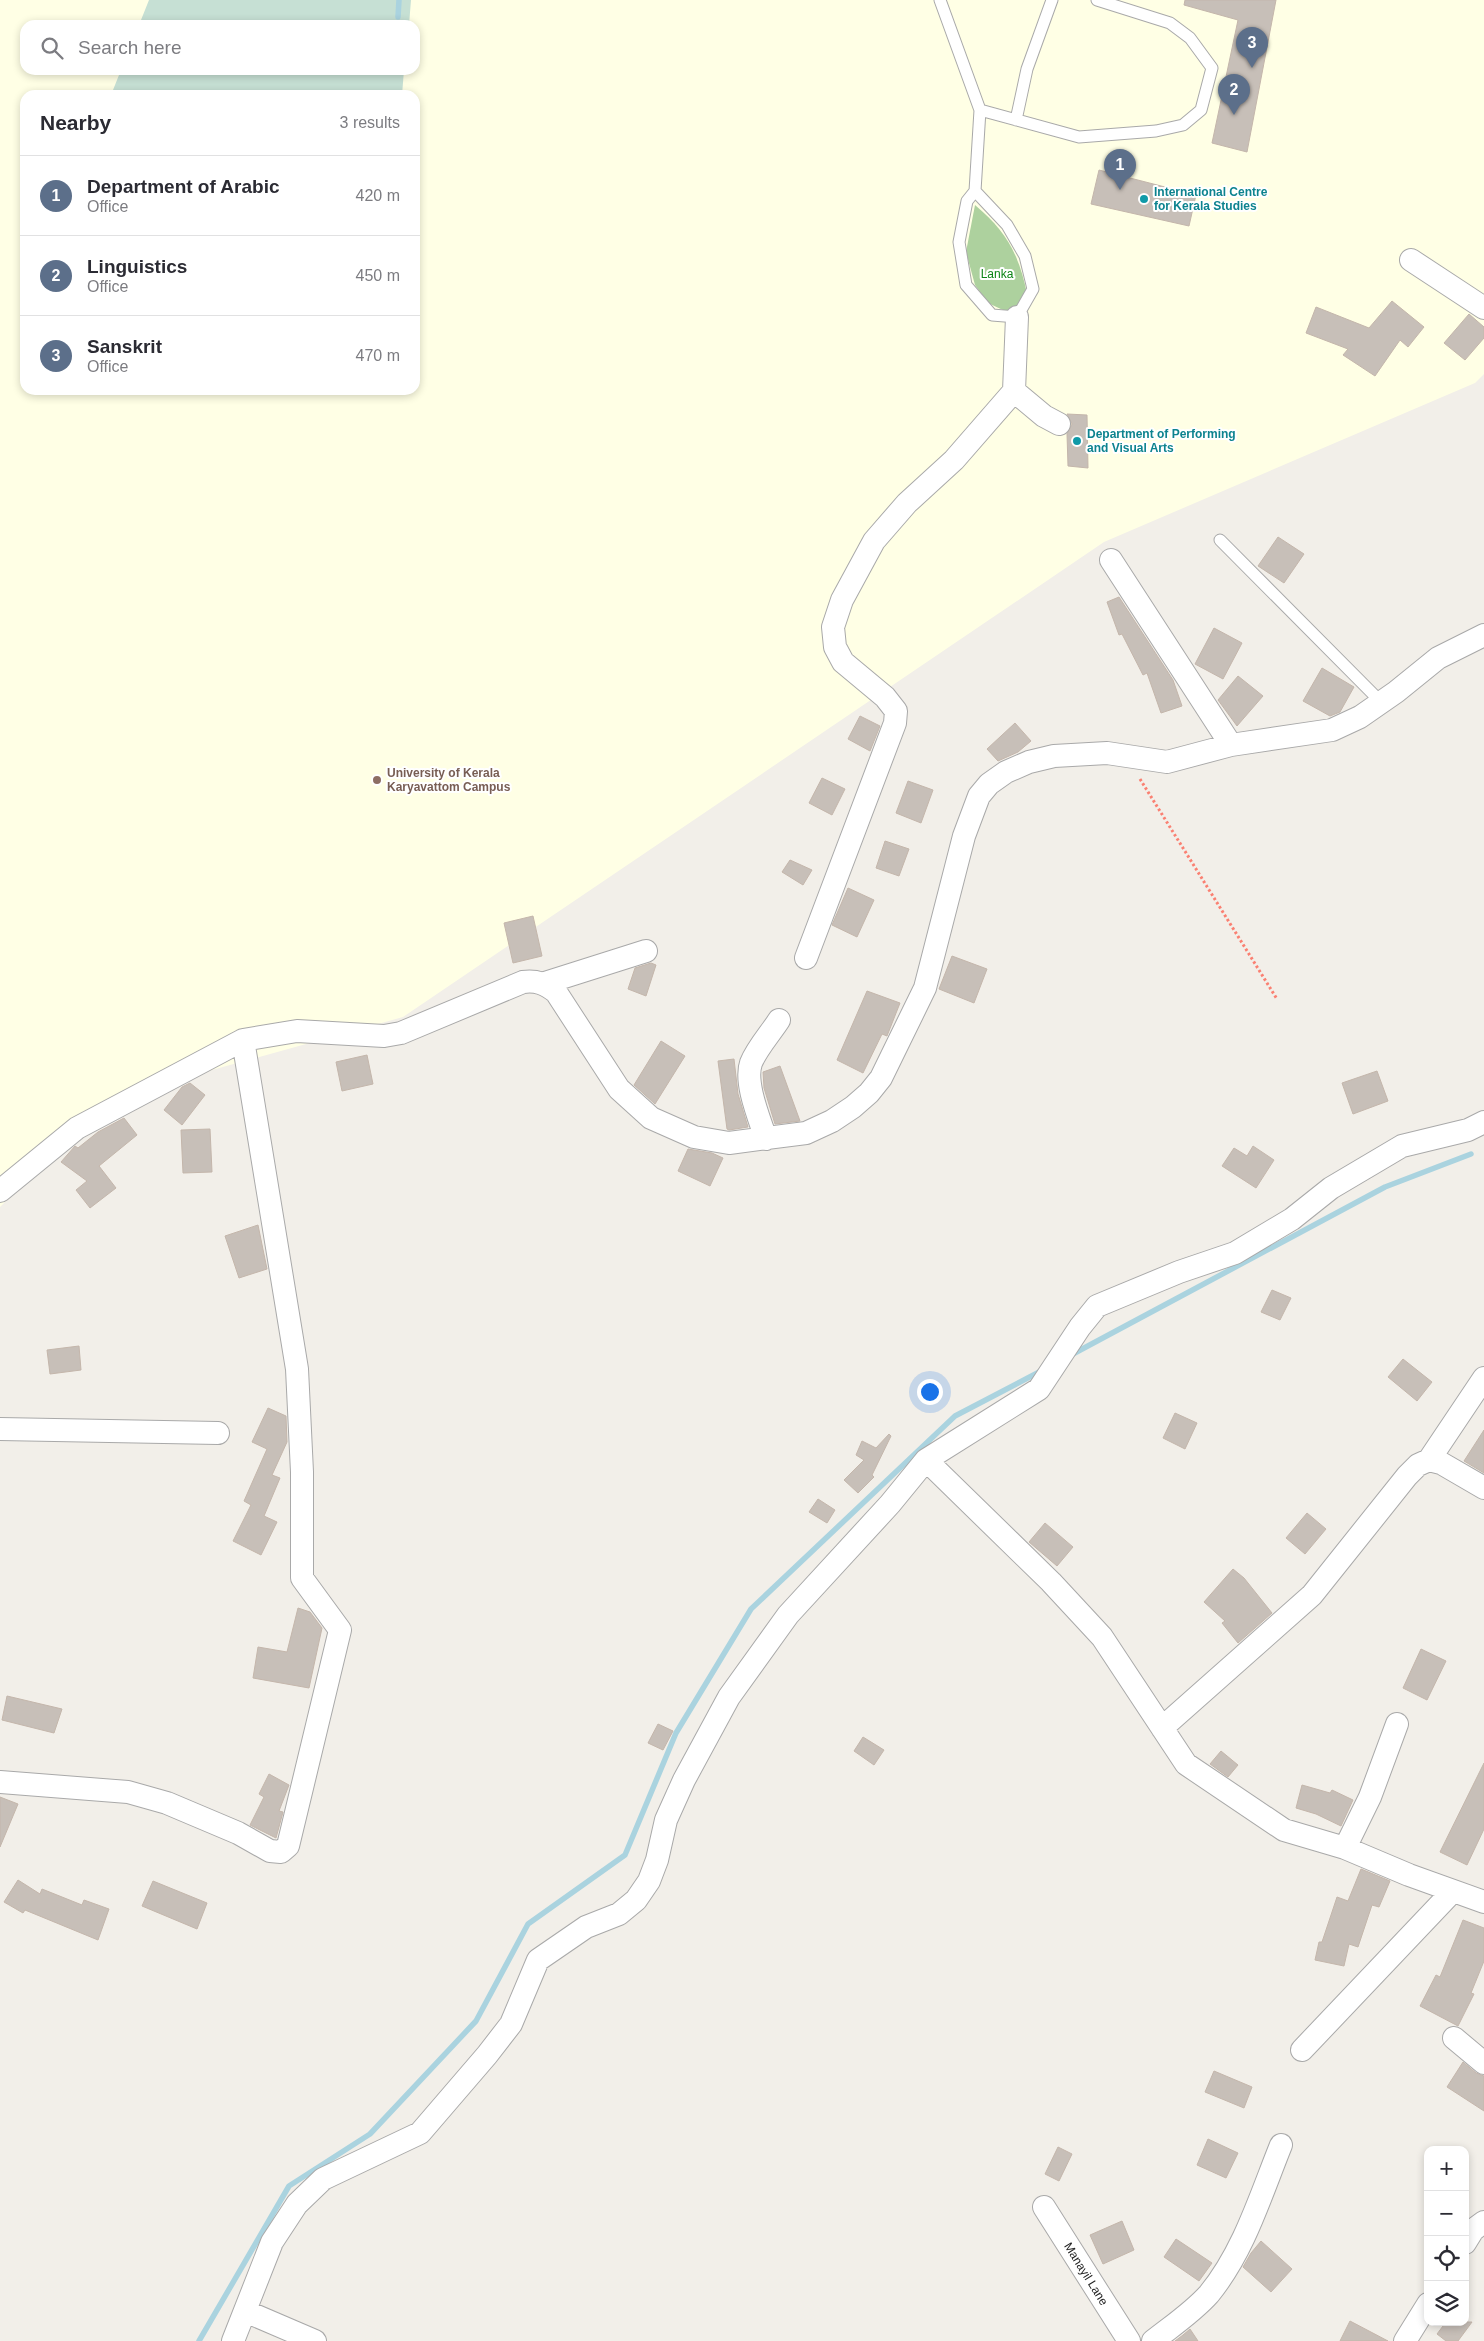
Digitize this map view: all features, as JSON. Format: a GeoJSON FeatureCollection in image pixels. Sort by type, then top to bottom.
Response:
{"type":"FeatureCollection","features":[{"type":"Feature","properties":{"kind":"street"},"geometry":{"type":"LineString","coordinates":[[1411,260],[1484,308]]}},
{"type":"Feature","properties":{"kind":"street"},"geometry":{"type":"LineString","coordinates":[[806,958],[895,722],[896,711],[885,697],[843,662],[834,647],[833,627],[842,600],[874,541],[907,504],[954,460],[1014,391],[1017,317]]}},
{"type":"Feature","properties":{"kind":"street"},"geometry":{"type":"LineString","coordinates":[[1014,391],[1044,416],[1059,424]]}},
{"type":"Feature","properties":{"kind":"street"},"geometry":{"type":"LineString","coordinates":[[1111,560],[1231,745]]}},
{"type":"Feature","properties":{"kind":"street"},"geometry":{"type":"LineString","coordinates":[[0,1191],[77,1128],[243,1040],[297,1031],[384,1036],[401,1033],[523,982],[533,981],[545,984],[556,992],[619,1089],[651,1118],[694,1137],[729,1144],[806,1132],[832,1121],[869,1092],[881,1078],[925,988],[964,836],[979,796],[989,784],[1006,772],[1029,762],[1054,756],[1107,753],[1167,762],[1231,745],[1332,730],[1360,717],[1438,658],[1484,636]]}},
{"type":"Feature","properties":{"kind":"street"},"geometry":{"type":"LineString","coordinates":[[545,984],[646,951]]}},
{"type":"Feature","properties":{"kind":"street"},"geometry":{"type":"LineString","coordinates":[[766,1139],[750,1084],[749,1073],[757,1052],[778,1020]]}},
{"type":"Feature","properties":{"kind":"street"},"geometry":{"type":"LineString","coordinates":[[0,1782],[128,1792],[167,1803],[238,1834],[270,1851],[281,1852],[288,1846],[340,1630],[302,1578],[302,1472],[296,1369],[279,1252],[243,1040]]}},
{"type":"Feature","properties":{"kind":"street"},"geometry":{"type":"LineString","coordinates":[[233,2341],[272,2242],[297,2204],[323,2179],[420,2133],[511,2024],[538,1960],[586,1927],[619,1914],[636,1900],[649,1881],[657,1860],[666,1820],[684,1780],[729,1697],[788,1616],[890,1504],[926,1460],[1038,1389],[1097,1306],[1179,1272],[1235,1253],[1292,1219],[1346,1178],[1402,1146],[1468,1130],[1484,1122]]}},
{"type":"Feature","properties":{"kind":"street"},"geometry":{"type":"LineString","coordinates":[[1162,1728],[1312,1595],[1407,1476],[1418,1465],[1429,1460],[1484,1378]]}},
{"type":"Feature","properties":{"kind":"street"},"geometry":{"type":"LineString","coordinates":[[0,1430],[218,1433]]}},
{"type":"Feature","properties":{"kind":"street"},"geometry":{"type":"LineString","coordinates":[[926,1460],[1051,1582],[1102,1637],[1186,1764],[1284,1830],[1345,1848],[1452,1892],[1484,1902]]}},
{"type":"Feature","properties":{"kind":"street"},"geometry":{"type":"LineString","coordinates":[[1429,1460],[1440,1463],[1484,1488]]}},
{"type":"Feature","properties":{"kind":"street"},"geometry":{"type":"LineString","coordinates":[[1345,1848],[1370,1797],[1397,1724]]}},
{"type":"Feature","properties":{"kind":"street"},"geometry":{"type":"LineString","coordinates":[[1302,2050],[1452,1892]]}},
{"type":"Feature","properties":{"kind":"street"},"geometry":{"type":"LineString","coordinates":[[1454,2038],[1484,2063]]}},
{"type":"Feature","properties":{"kind":"street"},"geometry":{"type":"LineString","coordinates":[[1153,2341],[1196,2307],[1209,2293],[1231,2262],[1241,2246],[1280,2145]]}},
{"type":"Feature","properties":{"kind":"street","name":"Manayil Lane"},"geometry":{"type":"LineString","coordinates":[[1044,2206],[1129,2341]]}},
{"type":"Feature","properties":{"kind":"street"},"geometry":{"type":"LineString","coordinates":[[1469,2236],[1473,2230],[1484,2222]]}},
{"type":"Feature","properties":{"kind":"street"},"geometry":{"type":"LineString","coordinates":[[1405,2341],[1424,2310]]}},
{"type":"Feature","properties":{"kind":"street"},"geometry":{"type":"LineString","coordinates":[[245,2311],[316,2341]]}},
{"type":"Feature","properties":{"kind":"lane"},"geometry":{"type":"LineString","coordinates":[[940,0],[980,110],[975,191],[967,201],[959,242],[966,285],[992,315],[1017,317],[1033,289],[1025,256],[1007,225],[975,191]]}},
{"type":"Feature","properties":{"kind":"lane"},"geometry":{"type":"LineString","coordinates":[[1016,120],[1027,69],[1052,0]]}},
{"type":"Feature","properties":{"kind":"lane"},"geometry":{"type":"LineString","coordinates":[[980,110],[1079,137],[1156,131],[1183,125],[1201,110],[1212,68],[1190,38],[1170,23],[1097,0]]}},
{"type":"Feature","properties":{"kind":"lane"},"geometry":{"type":"LineString","coordinates":[[1220,540],[1381,702]]}},
{"type":"Feature","properties":{"kind":"path"},"geometry":{"type":"LineString","coordinates":[[1125,756],[1277,999]]}},
{"type":"Feature","properties":{"kind":"shaded area","name":"University of Kerala Karyavattom Campus"},"geometry":{"type":"Polygon","coordinates":[[[0,0],[1484,0],[1484,374],[1475,383],[1104,542],[403,1017],[108,1099],[0,1207],[0,0]]]}},
{"type":"Feature","properties":{"kind":"shaded area"},"geometry":{"type":"Polygon","coordinates":[[[149,0],[411,0],[409,20],[141,20],[149,0]]]}},
{"type":"Feature","properties":{"kind":"shaded area"},"geometry":{"type":"Polygon","coordinates":[[[119,75],[404,75],[402,90],[113,90],[119,75]]]}},
{"type":"Feature","properties":{"kind":"green space","name":"Lanka"},"geometry":{"type":"Polygon","coordinates":[[[975,205],[1003,234],[1010,244],[1020,267],[1027,294],[1016,312],[1005,311],[988,303],[975,285],[966,252],[975,205]]]}},
{"type":"Feature","properties":{"kind":"building"},"geometry":{"type":"Polygon","coordinates":[[[1185,0],[1276,0],[1247,152],[1212,143],[1238,20],[1184,5],[1185,0]]]}},
{"type":"Feature","properties":{"kind":"building","name":"International Centre for Kerala Studies"},"geometry":{"type":"Polygon","coordinates":[[[1099,170],[1196,195],[1189,226],[1091,204],[1099,170]]]}},
{"type":"Feature","properties":{"kind":"building"},"geometry":{"type":"Polygon","coordinates":[[[1392,301],[1424,327],[1408,347],[1400,340],[1375,376],[1343,355],[1348,349],[1306,333],[1316,307],[1369,328],[1392,301]]]}},
{"type":"Feature","properties":{"kind":"building"},"geometry":{"type":"Polygon","coordinates":[[[1469,314],[1484,327],[1484,338],[1465,360],[1444,343],[1469,314]]]}},
{"type":"Feature","properties":{"kind":"building","name":"Department of Performing and Visual Arts"},"geometry":{"type":"Polygon","coordinates":[[[1067,414],[1087,415],[1088,468],[1068,466],[1067,434],[1072,424],[1067,414]]]}},
{"type":"Feature","properties":{"kind":"building"},"geometry":{"type":"Polygon","coordinates":[[[1278,537],[1304,554],[1284,583],[1258,566],[1278,537]]]}},
{"type":"Feature","properties":{"kind":"building"},"geometry":{"type":"Polygon","coordinates":[[[1119,597],[1173,680],[1182,706],[1161,713],[1147,673],[1143,675],[1122,634],[1119,635],[1107,602],[1119,597]]]}},
{"type":"Feature","properties":{"kind":"building"},"geometry":{"type":"Polygon","coordinates":[[[1214,628],[1242,643],[1223,679],[1195,664],[1214,628]]]}},
{"type":"Feature","properties":{"kind":"building"},"geometry":{"type":"Polygon","coordinates":[[[1322,668],[1354,687],[1340,712],[1330,716],[1303,701],[1322,668]]]}},
{"type":"Feature","properties":{"kind":"building"},"geometry":{"type":"Polygon","coordinates":[[[1238,676],[1263,696],[1237,726],[1218,700],[1238,676]]]}},
{"type":"Feature","properties":{"kind":"building"},"geometry":{"type":"Polygon","coordinates":[[[860,716],[880,726],[870,751],[848,739],[860,716]]]}},
{"type":"Feature","properties":{"kind":"building"},"geometry":{"type":"Polygon","coordinates":[[[1015,723],[1031,741],[1018,752],[998,761],[987,749],[1015,723]]]}},
{"type":"Feature","properties":{"kind":"building"},"geometry":{"type":"Polygon","coordinates":[[[822,778],[845,789],[832,815],[809,803],[822,778]]]}},
{"type":"Feature","properties":{"kind":"building"},"geometry":{"type":"Polygon","coordinates":[[[908,781],[933,790],[921,823],[896,813],[908,781]]]}},
{"type":"Feature","properties":{"kind":"building"},"geometry":{"type":"Polygon","coordinates":[[[885,841],[909,849],[899,876],[876,868],[885,841]]]}},
{"type":"Feature","properties":{"kind":"building"},"geometry":{"type":"Polygon","coordinates":[[[790,860],[812,870],[803,885],[782,872],[790,860]]]}},
{"type":"Feature","properties":{"kind":"building"},"geometry":{"type":"Polygon","coordinates":[[[848,888],[874,900],[857,937],[832,925],[848,888]]]}},
{"type":"Feature","properties":{"kind":"building"},"geometry":{"type":"Polygon","coordinates":[[[533,916],[542,956],[513,963],[504,923],[533,916]]]}},
{"type":"Feature","properties":{"kind":"building"},"geometry":{"type":"Polygon","coordinates":[[[952,956],[987,969],[974,1003],[939,989],[952,956]]]}},
{"type":"Feature","properties":{"kind":"building"},"geometry":{"type":"Polygon","coordinates":[[[651,963],[656,965],[646,996],[628,989],[635,968],[651,963]]]}},
{"type":"Feature","properties":{"kind":"building"},"geometry":{"type":"Polygon","coordinates":[[[867,991],[900,1003],[887,1036],[882,1034],[863,1073],[837,1060],[867,991]]]}},
{"type":"Feature","properties":{"kind":"building"},"geometry":{"type":"Polygon","coordinates":[[[661,1041],[685,1056],[655,1104],[634,1085],[661,1041]]]}},
{"type":"Feature","properties":{"kind":"building"},"geometry":{"type":"Polygon","coordinates":[[[367,1055],[373,1084],[342,1091],[336,1062],[367,1055]]]}},
{"type":"Feature","properties":{"kind":"building"},"geometry":{"type":"Polygon","coordinates":[[[734,1059],[738,1094],[748,1127],[729,1130],[727,1129],[718,1061],[734,1059]]]}},
{"type":"Feature","properties":{"kind":"building"},"geometry":{"type":"Polygon","coordinates":[[[780,1066],[800,1121],[775,1124],[764,1088],[763,1072],[780,1066]]]}},
{"type":"Feature","properties":{"kind":"building"},"geometry":{"type":"Polygon","coordinates":[[[1377,1071],[1388,1101],[1353,1114],[1342,1083],[1377,1071]]]}},
{"type":"Feature","properties":{"kind":"building"},"geometry":{"type":"Polygon","coordinates":[[[190,1083],[205,1095],[182,1125],[164,1110],[182,1087],[190,1083]]]}},
{"type":"Feature","properties":{"kind":"building"},"geometry":{"type":"Polygon","coordinates":[[[124,1118],[137,1135],[99,1166],[116,1188],[90,1208],[76,1190],[87,1181],[61,1162],[75,1146],[78,1148],[98,1132],[124,1118]]]}},
{"type":"Feature","properties":{"kind":"building"},"geometry":{"type":"Polygon","coordinates":[[[210,1129],[212,1172],[183,1173],[181,1130],[210,1129]]]}},
{"type":"Feature","properties":{"kind":"building"},"geometry":{"type":"Polygon","coordinates":[[[1253,1146],[1274,1160],[1256,1188],[1222,1166],[1234,1148],[1247,1156],[1253,1146]]]}},
{"type":"Feature","properties":{"kind":"building"},"geometry":{"type":"Polygon","coordinates":[[[688,1149],[712,1153],[723,1158],[710,1186],[678,1171],[688,1149]]]}},
{"type":"Feature","properties":{"kind":"building"},"geometry":{"type":"Polygon","coordinates":[[[258,1225],[267,1269],[239,1278],[225,1236],[258,1225]]]}},
{"type":"Feature","properties":{"kind":"building"},"geometry":{"type":"Polygon","coordinates":[[[1272,1290],[1291,1298],[1280,1320],[1261,1312],[1272,1290]]]}},
{"type":"Feature","properties":{"kind":"building"},"geometry":{"type":"Polygon","coordinates":[[[79,1346],[81,1370],[50,1374],[47,1350],[79,1346]]]}},
{"type":"Feature","properties":{"kind":"building"},"geometry":{"type":"Polygon","coordinates":[[[1403,1359],[1432,1382],[1417,1401],[1388,1377],[1403,1359]]]}},
{"type":"Feature","properties":{"kind":"building"},"geometry":{"type":"Polygon","coordinates":[[[268,1408],[286,1416],[287,1442],[272,1475],[280,1478],[264,1516],[277,1522],[261,1555],[233,1541],[251,1505],[244,1501],[267,1449],[252,1442],[268,1408]]]}},
{"type":"Feature","properties":{"kind":"building"},"geometry":{"type":"Polygon","coordinates":[[[1175,1413],[1197,1423],[1185,1449],[1163,1438],[1175,1413]]]}},
{"type":"Feature","properties":{"kind":"building"},"geometry":{"type":"Polygon","coordinates":[[[1484,1430],[1484,1473],[1464,1461],[1484,1430]]]}},
{"type":"Feature","properties":{"kind":"building"},"geometry":{"type":"Polygon","coordinates":[[[889,1434],[891,1436],[872,1475],[874,1477],[858,1493],[844,1480],[864,1460],[856,1455],[862,1441],[876,1448],[889,1434]]]}},
{"type":"Feature","properties":{"kind":"building"},"geometry":{"type":"Polygon","coordinates":[[[818,1499],[835,1510],[827,1523],[809,1512],[818,1499]]]}},
{"type":"Feature","properties":{"kind":"building"},"geometry":{"type":"Polygon","coordinates":[[[1307,1513],[1326,1529],[1305,1554],[1286,1538],[1307,1513]]]}},
{"type":"Feature","properties":{"kind":"building"},"geometry":{"type":"Polygon","coordinates":[[[1045,1523],[1073,1547],[1057,1566],[1029,1542],[1045,1523]]]}},
{"type":"Feature","properties":{"kind":"building"},"geometry":{"type":"Polygon","coordinates":[[[1233,1569],[1244,1578],[1272,1613],[1238,1643],[1222,1623],[1225,1621],[1204,1602],[1233,1569]]]}},
{"type":"Feature","properties":{"kind":"building"},"geometry":{"type":"Polygon","coordinates":[[[298,1608],[310,1612],[322,1628],[309,1688],[253,1678],[258,1647],[287,1652],[298,1608]]]}},
{"type":"Feature","properties":{"kind":"building"},"geometry":{"type":"Polygon","coordinates":[[[1421,1649],[1446,1661],[1427,1700],[1403,1688],[1421,1649]]]}},
{"type":"Feature","properties":{"kind":"building"},"geometry":{"type":"Polygon","coordinates":[[[7,1696],[62,1709],[54,1733],[2,1720],[7,1696]]]}},
{"type":"Feature","properties":{"kind":"building"},"geometry":{"type":"Polygon","coordinates":[[[658,1724],[673,1731],[663,1750],[648,1743],[658,1724]]]}},
{"type":"Feature","properties":{"kind":"building"},"geometry":{"type":"Polygon","coordinates":[[[863,1737],[884,1750],[874,1765],[854,1751],[863,1737]]]}},
{"type":"Feature","properties":{"kind":"building"},"geometry":{"type":"Polygon","coordinates":[[[1221,1751],[1238,1765],[1228,1777],[1210,1764],[1221,1751]]]}},
{"type":"Feature","properties":{"kind":"building"},"geometry":{"type":"Polygon","coordinates":[[[1484,1763],[1484,1829],[1467,1865],[1440,1852],[1484,1763]]]}},
{"type":"Feature","properties":{"kind":"building"},"geometry":{"type":"Polygon","coordinates":[[[269,1774],[289,1785],[279,1811],[283,1812],[276,1838],[250,1825],[264,1797],[259,1794],[269,1774]]]}},
{"type":"Feature","properties":{"kind":"building"},"geometry":{"type":"Polygon","coordinates":[[[1302,1785],[1330,1793],[1332,1790],[1353,1800],[1341,1826],[1316,1814],[1296,1808],[1302,1785]]]}},
{"type":"Feature","properties":{"kind":"building"},"geometry":{"type":"Polygon","coordinates":[[[0,1797],[18,1804],[0,1847],[0,1797]]]}},
{"type":"Feature","properties":{"kind":"building"},"geometry":{"type":"Polygon","coordinates":[[[1361,1869],[1390,1881],[1379,1907],[1372,1905],[1358,1947],[1349,1944],[1344,1966],[1315,1960],[1319,1942],[1322,1942],[1337,1897],[1348,1901],[1361,1869]]]}},
{"type":"Feature","properties":{"kind":"building"},"geometry":{"type":"Polygon","coordinates":[[[18,1880],[40,1894],[42,1889],[82,1905],[84,1900],[109,1909],[98,1940],[25,1910],[23,1913],[4,1902],[18,1880]]]}},
{"type":"Feature","properties":{"kind":"building"},"geometry":{"type":"Polygon","coordinates":[[[153,1881],[207,1903],[197,1929],[142,1906],[153,1881]]]}},
{"type":"Feature","properties":{"kind":"building"},"geometry":{"type":"Polygon","coordinates":[[[1463,1920],[1484,1928],[1484,1961],[1471,1993],[1474,1994],[1458,2026],[1420,2006],[1436,1975],[1440,1977],[1463,1920]]]}},
{"type":"Feature","properties":{"kind":"building"},"geometry":{"type":"Polygon","coordinates":[[[1463,2062],[1476,2073],[1484,2076],[1484,2111],[1447,2087],[1463,2062]]]}},
{"type":"Feature","properties":{"kind":"building"},"geometry":{"type":"Polygon","coordinates":[[[1214,2071],[1252,2087],[1244,2108],[1205,2092],[1214,2071]]]}},
{"type":"Feature","properties":{"kind":"building"},"geometry":{"type":"Polygon","coordinates":[[[1208,2139],[1238,2153],[1226,2178],[1197,2165],[1208,2139]]]}},
{"type":"Feature","properties":{"kind":"building"},"geometry":{"type":"Polygon","coordinates":[[[1058,2147],[1072,2154],[1059,2181],[1045,2174],[1058,2147]]]}},
{"type":"Feature","properties":{"kind":"building"},"geometry":{"type":"Polygon","coordinates":[[[1122,2221],[1134,2250],[1103,2264],[1090,2235],[1122,2221]]]}},
{"type":"Feature","properties":{"kind":"building"},"geometry":{"type":"Polygon","coordinates":[[[1176,2239],[1212,2263],[1199,2281],[1164,2257],[1176,2239]]]}},
{"type":"Feature","properties":{"kind":"building"},"geometry":{"type":"Polygon","coordinates":[[[1261,2241],[1292,2269],[1271,2292],[1243,2267],[1261,2241]]]}},
{"type":"Feature","properties":{"kind":"building"},"geometry":{"type":"Polygon","coordinates":[[[1350,2321],[1388,2341],[1340,2341],[1350,2321]]]}},
{"type":"Feature","properties":{"kind":"building"},"geometry":{"type":"Polygon","coordinates":[[[1469,2322],[1472,2322],[1458,2341],[1446,2341],[1437,2334],[1443,2326],[1469,2326],[1469,2322]]]}},
{"type":"Feature","properties":{"kind":"building"},"geometry":{"type":"Polygon","coordinates":[[[1190,2329],[1198,2341],[1175,2341],[1183,2335],[1190,2329]]]}},
{"type":"Feature","properties":{"kind":"waterway"},"geometry":{"type":"LineString","coordinates":[[398,17],[399,0]]}},
{"type":"Feature","properties":{"kind":"waterway"},"geometry":{"type":"LineString","coordinates":[[1071,1355],[1385,1187],[1471,1154]]}},
{"type":"Feature","properties":{"kind":"waterway"},"geometry":{"type":"LineString","coordinates":[[199,2341],[289,2186],[370,2134],[476,2021],[528,1924],[625,1855],[676,1733],[751,1609],[955,1416],[1043,1370]]}},
{"type":"Feature","properties":{"kind":"place","name":"Sanskrit"},"geometry":{"type":"Point","coordinates":[1252,68]}},
{"type":"Feature","properties":{"kind":"place","name":"Linguistics"},"geometry":{"type":"Point","coordinates":[1234,115]}},
{"type":"Feature","properties":{"kind":"place","name":"Department of Arabic"},"geometry":{"type":"Point","coordinates":[1120,190]}},
{"type":"Feature","properties":{"kind":"place","name":"International Centre for Kerala Studies"},"geometry":{"type":"Point","coordinates":[1144,199]}},
{"type":"Feature","properties":{"kind":"place","name":"Department of Performing and Visual Arts"},"geometry":{"type":"Point","coordinates":[1077,441]}},
{"type":"Feature","properties":{"kind":"place","name":"University of Kerala Karyavattom Campus"},"geometry":{"type":"Point","coordinates":[377,780]}}]}
